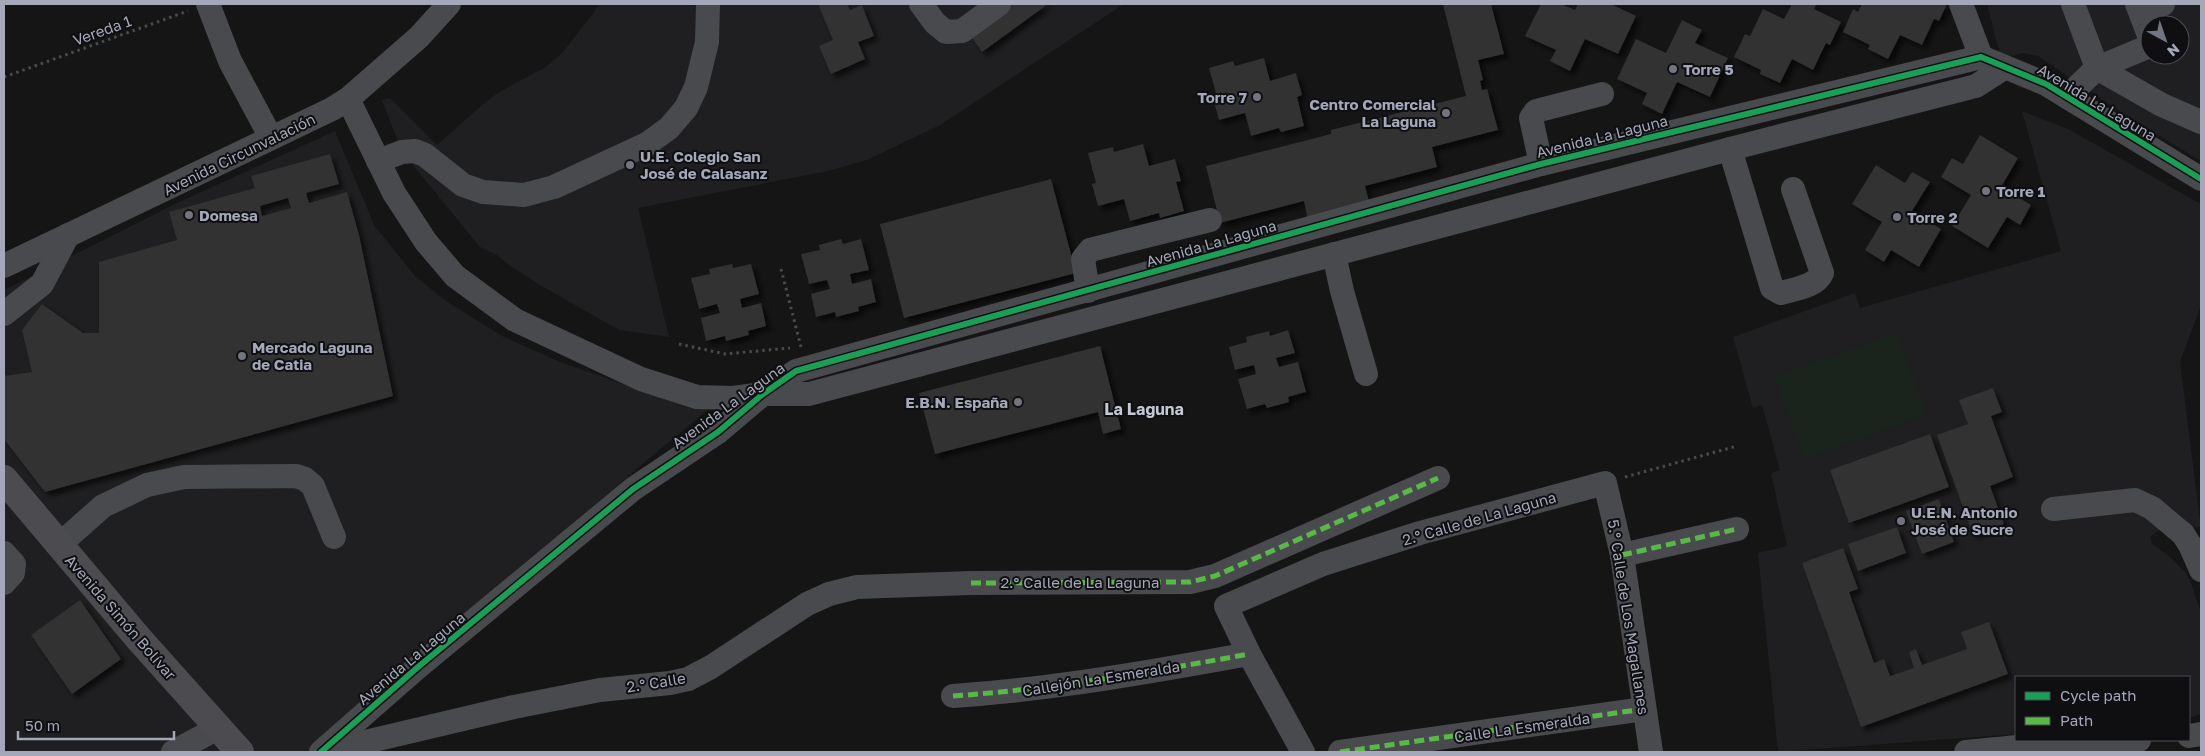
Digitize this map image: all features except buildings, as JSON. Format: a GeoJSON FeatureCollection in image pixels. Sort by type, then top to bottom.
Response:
{"type":"FeatureCollection","features":[{"type":"Feature","properties":{"kind":"main road","name":"Avenida Simón Bolívar"},"geometry":{"type":"LineString","coordinates":[[4,479],[59,545],[240,752]]}},
{"type":"Feature","properties":{"kind":"street","name":"Avenida Circunvalación"},"geometry":{"type":"LineString","coordinates":[[4,266],[332,109],[348,99],[419,37],[449,4]]}},
{"type":"Feature","properties":{"kind":"street"},"geometry":{"type":"LineString","coordinates":[[378,161],[402,152],[415,151],[425,154],[463,185],[483,192],[524,196],[554,187],[647,144],[669,128],[686,108],[696,87],[707,42],[708,4]]}},
{"type":"Feature","properties":{"kind":"street"},"geometry":{"type":"LineString","coordinates":[[921,4],[934,23],[946,32],[962,31],[999,4]]}},
{"type":"Feature","properties":{"kind":"street"},"geometry":{"type":"LineString","coordinates":[[1961,4],[1982,56]]}},
{"type":"Feature","properties":{"kind":"street"},"geometry":{"type":"LineString","coordinates":[[2073,4],[2096,68],[2162,105],[2201,122]]}},
{"type":"Feature","properties":{"kind":"street"},"geometry":{"type":"LineString","coordinates":[[2154,15],[2163,4]]}},
{"type":"Feature","properties":{"kind":"street"},"geometry":{"type":"LineString","coordinates":[[198,7],[230,61],[271,138]]}},
{"type":"Feature","properties":{"kind":"street"},"geometry":{"type":"LineString","coordinates":[[2067,97],[2096,68],[2140,50]]}},
{"type":"Feature","properties":{"kind":"street","name":"Avenida La Laguna"},"geometry":{"type":"LineString","coordinates":[[322,752],[418,667],[633,489],[718,432],[763,394],[796,371],[1540,164],[1982,56],[2004,68],[2028,75],[2201,179]]}},
{"type":"Feature","properties":{"kind":"street","name":"Avenida La Laguna"},"geometry":{"type":"LineString","coordinates":[[348,99],[394,193],[426,242],[454,276],[515,320],[641,379],[697,396],[733,398],[763,394],[808,394],[1730,149],[1976,86],[2004,68]]}},
{"type":"Feature","properties":{"kind":"street"},"geometry":{"type":"LineString","coordinates":[[1540,164],[1532,115],[1536,111],[1602,94]]}},
{"type":"Feature","properties":{"kind":"street"},"geometry":{"type":"LineString","coordinates":[[1730,149],[1772,288],[1782,293],[1814,282],[1820,279],[1822,273],[1793,189]]}},
{"type":"Feature","properties":{"kind":"street"},"geometry":{"type":"LineString","coordinates":[[1088,290],[1083,260],[1090,250],[1210,220]]}},
{"type":"Feature","properties":{"kind":"street"},"geometry":{"type":"LineString","coordinates":[[4,314],[42,284],[68,235]]}},
{"type":"Feature","properties":{"kind":"street"},"geometry":{"type":"LineString","coordinates":[[1334,254],[1342,291],[1366,374]]}},
{"type":"Feature","properties":{"kind":"street"},"geometry":{"type":"LineString","coordinates":[[59,545],[103,506],[147,485],[184,477],[296,476],[305,479],[313,486],[334,537]]}},
{"type":"Feature","properties":{"kind":"street","name":"2.° Calle de La Laguna"},"geometry":{"type":"LineString","coordinates":[[971,583],[1190,582],[1215,576],[1438,478]]}},
{"type":"Feature","properties":{"kind":"street","name":"5.° Calle de Los Magallanes"},"geometry":{"type":"LineString","coordinates":[[1605,483],[1622,554],[1651,752]]}},
{"type":"Feature","properties":{"kind":"street","name":"2.° Calle de La Laguna"},"geometry":{"type":"LineString","coordinates":[[1249,654],[1226,606],[1332,561],[1420,533],[1605,483]]}},
{"type":"Feature","properties":{"kind":"street"},"geometry":{"type":"LineString","coordinates":[[2053,509],[2134,500],[2152,508],[2182,534],[2190,544],[2201,570]]}},
{"type":"Feature","properties":{"kind":"street"},"geometry":{"type":"LineString","coordinates":[[1622,554],[1737,529]]}},
{"type":"Feature","properties":{"kind":"street"},"geometry":{"type":"LineString","coordinates":[[4,553],[14,564],[13,573],[4,583]]}},
{"type":"Feature","properties":{"kind":"street","name":"2.° Calle"},"geometry":{"type":"LineString","coordinates":[[322,752],[514,707],[600,690],[670,683],[688,679],[718,662],[807,604],[830,594],[857,587],[971,583]]}},
{"type":"Feature","properties":{"kind":"street"},"geometry":{"type":"LineString","coordinates":[[1249,654],[1303,752]]}},
{"type":"Feature","properties":{"kind":"street","name":"Callejón La Esmeralda"},"geometry":{"type":"LineString","coordinates":[[953,696],[1012,692],[1115,679],[1249,654]]}},
{"type":"Feature","properties":{"kind":"street","name":"Calle La Esmeralda"},"geometry":{"type":"LineString","coordinates":[[1340,752],[1644,709]]}},
{"type":"Feature","properties":{"kind":"street"},"geometry":{"type":"LineString","coordinates":[[173,752],[218,728]]}},
{"type":"Feature","properties":{"kind":"street"},"geometry":{"type":"LineString","coordinates":[[1966,752],[2066,742],[2102,741]]}},
{"type":"Feature","properties":{"kind":"path"},"geometry":{"type":"LineString","coordinates":[[781,269],[801,347]]}},
{"type":"Feature","properties":{"kind":"path"},"geometry":{"type":"LineString","coordinates":[[1605,483],[1737,446]]}},
{"type":"Feature","properties":{"kind":"shaded area","name":"U.E. Colegio San José de Calasanz"},"geometry":{"type":"Polygon","coordinates":[[[600,4],[1124,4],[940,125],[867,160],[828,171],[638,208],[669,337],[619,330],[540,285],[497,255],[480,247],[402,152],[382,100],[390,98],[437,145],[499,92],[546,67],[563,52],[600,4]]]}},
{"type":"Feature","properties":{"kind":"shaded area"},"geometry":{"type":"Polygon","coordinates":[[[1987,4],[2201,4],[2201,161],[2125,115],[2038,56],[2023,53],[2001,58],[1987,4]]]}},
{"type":"Feature","properties":{"kind":"shaded area"},"geometry":{"type":"Polygon","coordinates":[[[2022,111],[2068,129],[2201,204],[2201,305],[2180,362],[2201,527],[2160,530],[2150,537],[2152,544],[2170,557],[2185,572],[2190,580],[2201,612],[2201,714],[2190,718],[2190,676],[2015,676],[2015,734],[1778,752],[1758,553],[1787,546],[1771,473],[1780,470],[1762,405],[1753,408],[1733,337],[1855,293],[1860,308],[2061,251],[2022,111]]]}},
{"type":"Feature","properties":{"kind":"shaded area"},"geometry":{"type":"Polygon","coordinates":[[[335,131],[374,225],[415,276],[446,301],[502,336],[560,362],[623,384],[709,409],[307,752],[4,752],[4,290],[177,203],[335,131]]]}},
{"type":"Feature","properties":{"kind":"shaded area"},"geometry":{"type":"Polygon","coordinates":[[[1897,332],[1927,415],[1804,459],[1774,377],[1897,332]]]}},
{"type":"Feature","properties":{"kind":"marked path"},"geometry":{"type":"LineString","coordinates":[[971,583],[1190,582],[1215,576],[1438,478]]}},
{"type":"Feature","properties":{"kind":"marked path"},"geometry":{"type":"LineString","coordinates":[[1622,555],[1737,529]]}},
{"type":"Feature","properties":{"kind":"marked path"},"geometry":{"type":"LineString","coordinates":[[953,696],[1065,684],[1249,654]]}},
{"type":"Feature","properties":{"kind":"marked path"},"geometry":{"type":"LineString","coordinates":[[1340,752],[1644,709]]}},
{"type":"Feature","properties":{"kind":"cycle path"},"geometry":{"type":"LineString","coordinates":[[321,752],[418,667],[633,489],[718,432],[763,394],[796,371],[1541,164],[1981,57],[2046,84],[2201,179]]}},
{"type":"Feature","properties":{"kind":"place","name":"Torre 5"},"geometry":{"type":"Point","coordinates":[1673,69]}},
{"type":"Feature","properties":{"kind":"place","name":"Torre 7"},"geometry":{"type":"Point","coordinates":[1257,97]}},
{"type":"Feature","properties":{"kind":"place","name":"Centro Comercial La Laguna"},"geometry":{"type":"Point","coordinates":[1446,113]}},
{"type":"Feature","properties":{"kind":"place","name":"U.E. Colegio San José de Calasanz"},"geometry":{"type":"Point","coordinates":[630,165]}},
{"type":"Feature","properties":{"kind":"place","name":"Torre 1"},"geometry":{"type":"Point","coordinates":[1986,191]}},
{"type":"Feature","properties":{"kind":"place","name":"Domesa"},"geometry":{"type":"Point","coordinates":[189,215]}},
{"type":"Feature","properties":{"kind":"place","name":"Torre 2"},"geometry":{"type":"Point","coordinates":[1897,217]}},
{"type":"Feature","properties":{"kind":"place","name":"Mercado Laguna de Catia"},"geometry":{"type":"Point","coordinates":[242,356]}},
{"type":"Feature","properties":{"kind":"place","name":"E.B.N. España"},"geometry":{"type":"Point","coordinates":[1018,402]}},
{"type":"Feature","properties":{"kind":"place","name":"U.E.N. Antonio José de Sucre"},"geometry":{"type":"Point","coordinates":[1901,521]}},
{"type":"Feature","properties":{"kind":"district","name":"La Laguna"},"geometry":{"type":"Point","coordinates":[1144,409]}}]}
